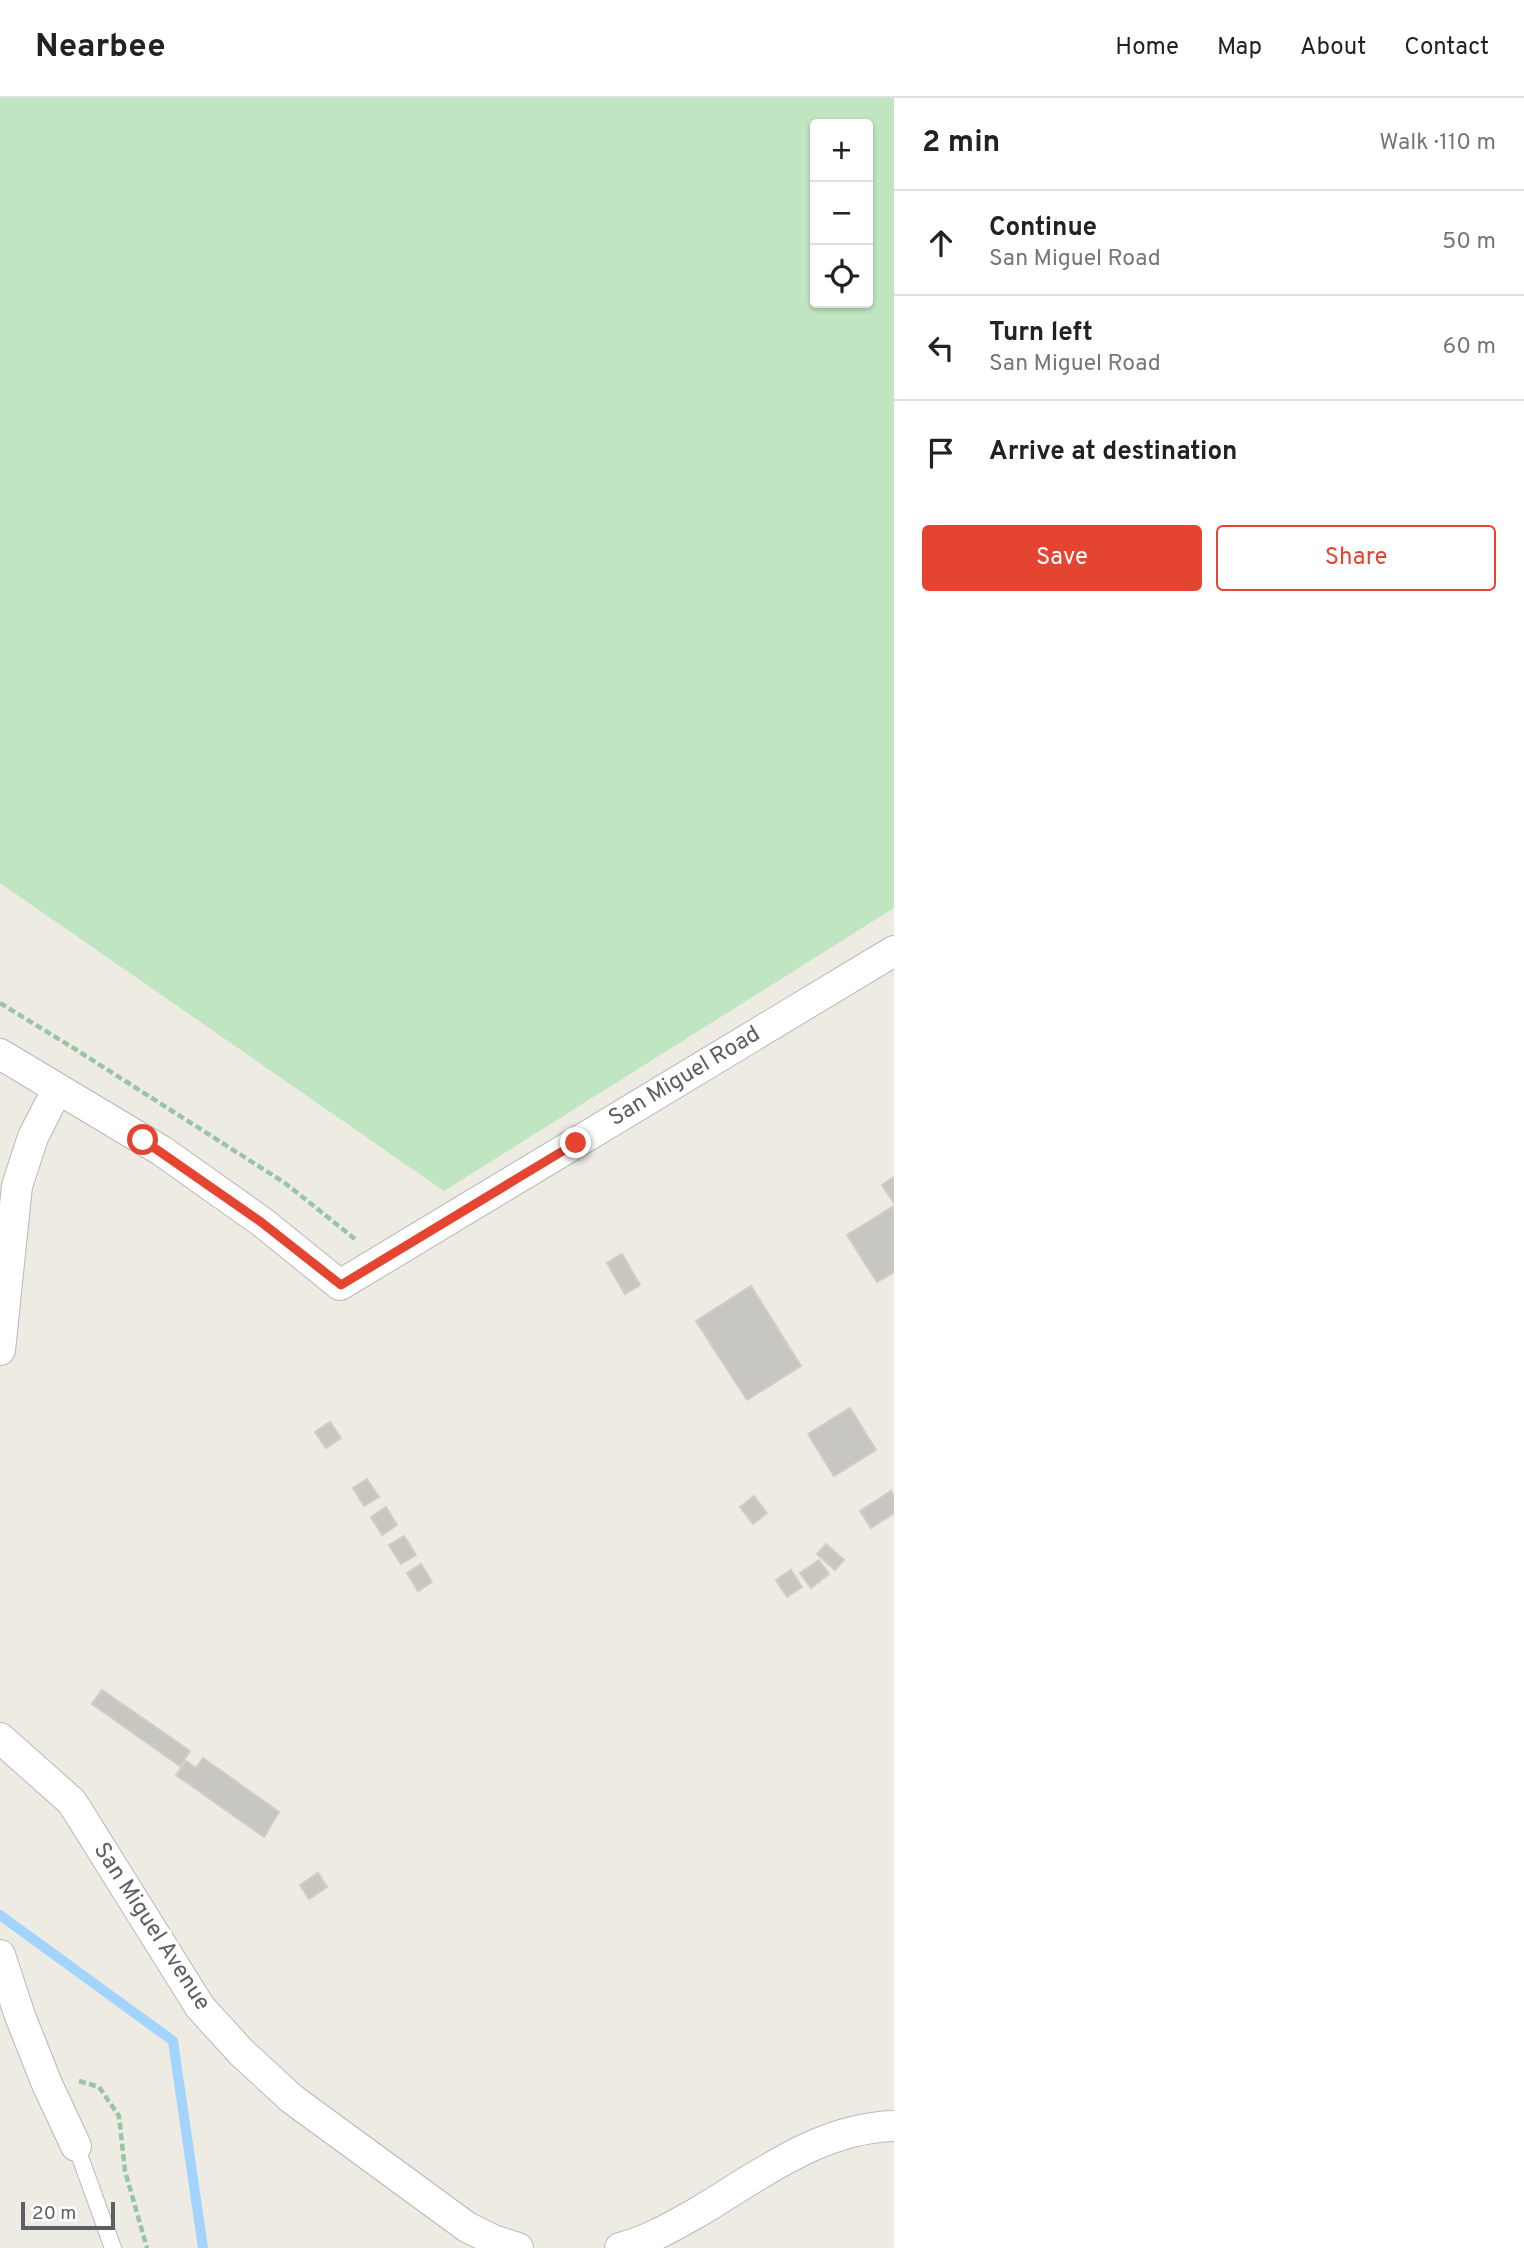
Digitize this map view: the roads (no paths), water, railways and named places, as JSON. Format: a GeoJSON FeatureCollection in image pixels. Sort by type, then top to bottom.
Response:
{"type":"FeatureCollection","features":[{"type":"Feature","properties":{"kind":"street","name":"San Miguel Road"},"geometry":{"type":"LineString","coordinates":[[0,1054],[162,1152],[261,1222],[341,1285],[894,951]]}},
{"type":"Feature","properties":{"kind":"street"},"geometry":{"type":"LineString","coordinates":[[0,1350],[17,1186],[33,1137],[57,1090]]}},
{"type":"Feature","properties":{"kind":"street","name":"San Miguel Avenue"},"geometry":{"type":"LineString","coordinates":[[0,1738],[72,1802],[200,2007],[241,2052],[292,2099],[467,2227],[493,2240],[518,2248]]}},
{"type":"Feature","properties":{"kind":"street"},"geometry":{"type":"LineString","coordinates":[[0,1955],[47,2084],[76,2146]]}},
{"type":"Feature","properties":{"kind":"street"},"geometry":{"type":"LineString","coordinates":[[620,2248],[680,2223],[809,2146],[856,2130],[894,2126]]}},
{"type":"Feature","properties":{"kind":"lane"},"geometry":{"type":"LineString","coordinates":[[76,2146],[113,2248]]}},
{"type":"Feature","properties":{"kind":"waterway"},"geometry":{"type":"LineString","coordinates":[[0,1915],[173,2041],[203,2248]]}}]}
